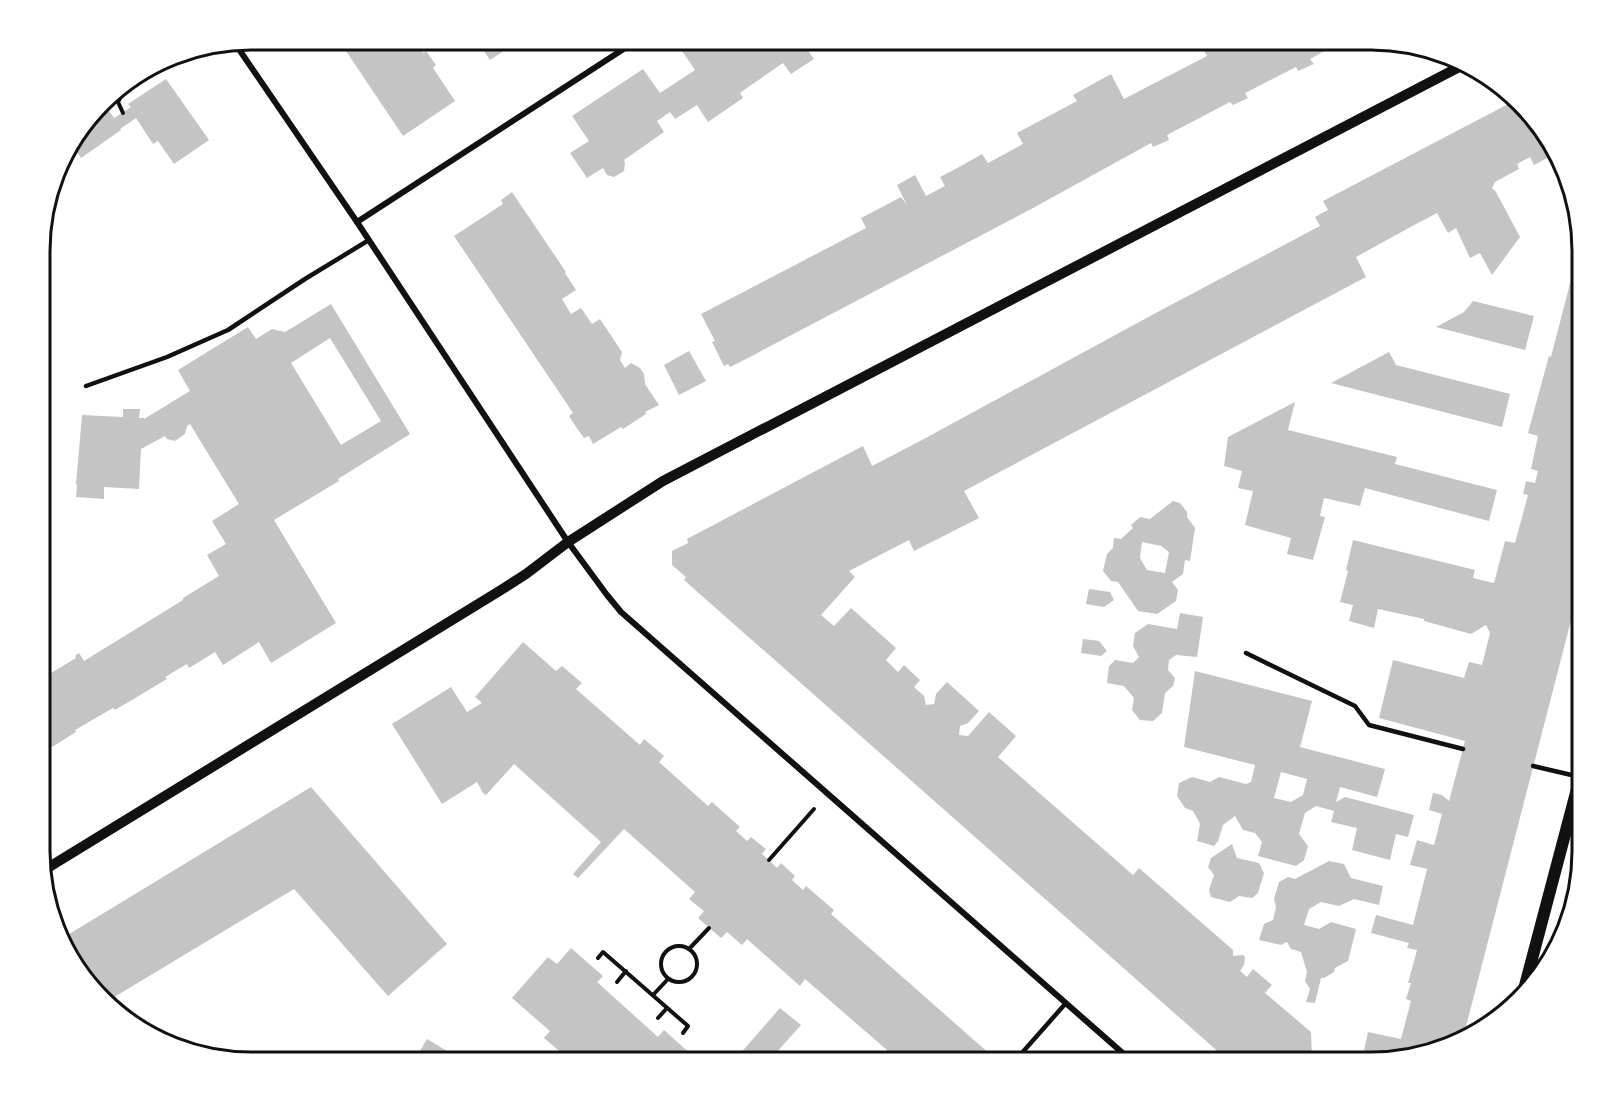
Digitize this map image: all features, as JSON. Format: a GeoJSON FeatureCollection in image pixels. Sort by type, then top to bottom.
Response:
{"type":"FeatureCollection","features":[{"type":"Feature","properties":{"kind":"main road"},"geometry":{"type":"LineString","coordinates":[[1529,975],[1571,812]]}},
{"type":"Feature","properties":{"kind":"street"},"geometry":{"type":"LineString","coordinates":[[240,50],[357,222],[568,542],[621,612],[1122,1052]]}},
{"type":"Feature","properties":{"kind":"street"},"geometry":{"type":"LineString","coordinates":[[357,222],[622,50]]}},
{"type":"Feature","properties":{"kind":"street"},"geometry":{"type":"LineString","coordinates":[[51,866],[501,590],[568,542],[663,481],[1456,69]]}},
{"type":"Feature","properties":{"kind":"lane"},"geometry":{"type":"LineString","coordinates":[[86,386],[167,357],[228,330],[369,240]]}},
{"type":"Feature","properties":{"kind":"lane"},"geometry":{"type":"LineString","coordinates":[[1246,653],[1355,706],[1369,725],[1463,749]]}},
{"type":"Feature","properties":{"kind":"lane"},"geometry":{"type":"LineString","coordinates":[[1533,766],[1571,772]]}},
{"type":"Feature","properties":{"kind":"lane"},"geometry":{"type":"LineString","coordinates":[[1023,1052],[1066,1003]]}},
{"type":"Feature","properties":{"kind":"path"},"geometry":{"type":"LineString","coordinates":[[120,97],[118,102],[123,113]]}},
{"type":"Feature","properties":{"kind":"path"},"geometry":{"type":"LineString","coordinates":[[769,860],[828,794]]}},
{"type":"Feature","properties":{"kind":"path"},"geometry":{"type":"LineString","coordinates":[[689,950],[709,928]]}},
{"type":"Feature","properties":{"kind":"path"},"geometry":{"type":"LineString","coordinates":[[680,947],[689,950],[695,957],[697,966],[693,975],[686,981],[677,982],[668,979],[662,972],[661,963],[664,954],[671,948],[680,947]]}},
{"type":"Feature","properties":{"kind":"path"},"geometry":{"type":"LineString","coordinates":[[598,958],[603,952],[688,1026],[682,1034]]}},
{"type":"Feature","properties":{"kind":"path"},"geometry":{"type":"LineString","coordinates":[[616,982],[626,971]]}},
{"type":"Feature","properties":{"kind":"path"},"geometry":{"type":"LineString","coordinates":[[653,995],[668,979]]}},
{"type":"Feature","properties":{"kind":"path"},"geometry":{"type":"LineString","coordinates":[[658,1018],[668,1008]]}},
{"type":"Feature","properties":{"kind":"building"},"geometry":{"type":"Polygon","coordinates":[[[345,50],[421,50],[423,53],[426,51],[436,65],[433,68],[455,101],[403,136],[345,50]]]}},
{"type":"Feature","properties":{"kind":"building"},"geometry":{"type":"Polygon","coordinates":[[[483,50],[505,50],[490,60],[483,50]]]}},
{"type":"Feature","properties":{"kind":"building"},"geometry":{"type":"Polygon","coordinates":[[[681,50],[808,50],[814,59],[791,74],[783,63],[740,93],[743,98],[708,122],[697,105],[675,119],[670,112],[657,121],[664,132],[624,160],[624,171],[614,177],[607,175],[603,168],[587,178],[570,153],[589,141],[572,116],[643,69],[660,93],[695,70],[681,50]]]}},
{"type":"Feature","properties":{"kind":"building"},"geometry":{"type":"Polygon","coordinates":[[[1204,50],[1326,50],[1310,59],[1314,64],[1298,71],[1296,67],[1245,93],[1248,98],[1233,105],[1230,102],[1167,135],[1169,140],[1153,147],[1151,143],[1033,208],[746,359],[730,367],[728,364],[724,366],[712,342],[715,341],[701,314],[866,228],[861,218],[901,197],[907,205],[897,185],[915,175],[926,196],[945,186],[940,177],[982,154],[988,163],[1023,144],[1017,133],[1077,101],[1073,95],[1111,74],[1124,99],[1207,56],[1204,50]]]}},
{"type":"Feature","properties":{"kind":"building"},"geometry":{"type":"Polygon","coordinates":[[[166,79],[209,140],[174,164],[158,141],[153,144],[136,118],[81,158],[76,150],[108,109],[114,118],[131,107],[128,104],[166,79]]]}},
{"type":"Feature","properties":{"kind":"building"},"geometry":{"type":"Polygon","coordinates":[[[1508,104],[1538,139],[1548,157],[1534,165],[1530,157],[1517,164],[1519,169],[1495,182],[1492,188],[1520,237],[1492,275],[1480,253],[1470,258],[1456,228],[1448,233],[1437,213],[1356,257],[1366,277],[964,491],[979,518],[914,551],[909,540],[849,571],[855,577],[821,615],[834,626],[851,608],[896,648],[886,660],[898,672],[904,665],[920,680],[914,687],[924,696],[926,705],[934,704],[936,694],[947,682],[979,711],[968,723],[960,726],[959,735],[968,736],[989,712],[1016,736],[998,757],[1133,875],[1139,868],[1233,950],[1233,956],[1243,955],[1244,965],[1240,971],[1247,977],[1253,969],[1272,985],[1265,993],[1311,1032],[1312,1052],[1219,1052],[684,580],[686,577],[672,565],[672,551],[688,543],[687,539],[863,446],[872,466],[922,440],[1320,226],[1315,217],[1328,210],[1323,201],[1508,104]]]}},
{"type":"Feature","properties":{"kind":"building"},"geometry":{"type":"Polygon","coordinates":[[[512,192],[576,290],[562,299],[571,314],[581,308],[592,324],[600,319],[622,352],[620,360],[625,368],[631,363],[640,368],[644,374],[645,384],[659,405],[645,412],[646,414],[623,429],[621,427],[593,444],[589,436],[584,438],[574,424],[569,416],[573,413],[454,236],[503,204],[501,200],[512,192]]]}},
{"type":"Feature","properties":{"kind":"building"},"geometry":{"type":"Polygon","coordinates":[[[1571,280],[1571,621],[1465,1029],[1423,1046],[1397,1051],[1364,1052],[1368,1032],[1401,1039],[1411,1001],[1406,999],[1417,950],[1407,948],[1409,943],[1371,933],[1376,915],[1413,925],[1427,869],[1410,865],[1417,840],[1434,845],[1442,814],[1429,810],[1433,793],[1442,795],[1449,801],[1465,741],[1379,718],[1393,660],[1464,678],[1469,662],[1482,665],[1490,633],[1486,625],[1471,634],[1424,621],[1424,619],[1378,609],[1374,628],[1349,621],[1353,605],[1340,602],[1353,540],[1475,570],[1473,578],[1494,583],[1505,541],[1515,543],[1528,495],[1523,494],[1526,481],[1535,483],[1538,471],[1531,469],[1538,436],[1528,433],[1549,356],[1551,357],[1571,280]]]}},
{"type":"Feature","properties":{"kind":"building"},"geometry":{"type":"Polygon","coordinates":[[[1473,301],[1534,316],[1525,350],[1436,327],[1464,312],[1473,301]]]}},
{"type":"Feature","properties":{"kind":"building"},"geometry":{"type":"Polygon","coordinates":[[[331,304],[410,434],[274,520],[336,623],[271,663],[259,642],[223,665],[215,652],[189,668],[187,664],[165,677],[167,679],[115,710],[113,708],[75,730],[76,732],[52,747],[50,746],[50,674],[76,658],[75,656],[79,653],[84,661],[219,576],[207,555],[226,544],[212,521],[239,504],[190,424],[185,434],[175,441],[165,436],[141,449],[139,489],[104,487],[104,499],[76,497],[82,415],[123,417],[123,409],[140,409],[139,418],[144,419],[190,391],[178,370],[248,327],[256,339],[272,329],[285,332],[331,304]],[[330,338],[291,363],[341,445],[381,421],[330,338]]]}},
{"type":"Feature","properties":{"kind":"building"},"geometry":{"type":"Polygon","coordinates":[[[689,351],[706,381],[679,395],[664,365],[689,351]]]}},
{"type":"Feature","properties":{"kind":"building"},"geometry":{"type":"Polygon","coordinates":[[[1389,352],[1396,365],[1510,394],[1502,427],[1331,383],[1389,352]]]}},
{"type":"Feature","properties":{"kind":"building"},"geometry":{"type":"Polygon","coordinates":[[[1295,402],[1288,430],[1397,457],[1395,464],[1497,490],[1489,521],[1365,488],[1360,506],[1324,498],[1320,516],[1325,517],[1313,560],[1287,554],[1291,538],[1245,525],[1253,491],[1238,488],[1242,471],[1224,466],[1228,437],[1295,402]]]}},
{"type":"Feature","properties":{"kind":"building"},"geometry":{"type":"Polygon","coordinates":[[[1173,501],[1180,503],[1195,528],[1190,561],[1185,560],[1183,574],[1172,582],[1178,590],[1176,601],[1157,614],[1138,611],[1118,582],[1111,581],[1103,571],[1107,554],[1113,548],[1114,538],[1121,539],[1133,528],[1131,525],[1140,517],[1150,519],[1173,501]],[[1142,542],[1140,558],[1147,570],[1165,573],[1169,552],[1161,546],[1142,542]]]}},
{"type":"Feature","properties":{"kind":"building"},"geometry":{"type":"Polygon","coordinates":[[[1089,589],[1110,592],[1114,600],[1104,607],[1086,604],[1089,589]]]}},
{"type":"Feature","properties":{"kind":"building"},"geometry":{"type":"Polygon","coordinates":[[[1180,613],[1203,617],[1197,657],[1176,655],[1169,660],[1168,670],[1175,678],[1173,686],[1165,693],[1162,713],[1153,721],[1140,720],[1132,710],[1134,698],[1124,686],[1107,683],[1109,666],[1115,660],[1133,663],[1139,657],[1133,646],[1135,633],[1148,624],[1177,629],[1180,613]]]}},
{"type":"Feature","properties":{"kind":"building"},"geometry":{"type":"Polygon","coordinates":[[[1083,639],[1099,641],[1107,651],[1101,656],[1081,653],[1083,639]]]}},
{"type":"Feature","properties":{"kind":"building"},"geometry":{"type":"Polygon","coordinates":[[[523,642],[556,671],[562,666],[582,683],[576,689],[640,745],[644,739],[664,756],[659,762],[708,806],[712,802],[740,827],[736,831],[747,841],[751,837],[766,849],[762,854],[777,868],[781,863],[795,876],[792,880],[803,890],[806,886],[834,910],[831,914],[988,1052],[889,1052],[805,979],[800,986],[747,939],[742,945],[727,932],[721,938],[698,918],[704,911],[689,899],[695,892],[624,829],[578,878],[573,874],[601,842],[514,764],[486,795],[477,782],[442,804],[392,724],[451,687],[467,712],[482,703],[475,697],[523,642]]]}},
{"type":"Feature","properties":{"kind":"building"},"geometry":{"type":"Polygon","coordinates":[[[1195,671],[1312,701],[1300,747],[1385,769],[1377,797],[1340,787],[1336,802],[1345,797],[1414,815],[1408,837],[1396,834],[1390,860],[1352,850],[1357,828],[1331,822],[1334,811],[1316,806],[1305,813],[1299,834],[1308,846],[1304,860],[1296,866],[1258,856],[1262,842],[1255,833],[1243,830],[1235,816],[1223,825],[1214,846],[1197,841],[1200,824],[1193,811],[1185,808],[1177,796],[1179,783],[1192,777],[1210,782],[1219,777],[1246,784],[1251,782],[1255,765],[1184,747],[1195,671]],[[1281,772],[1274,798],[1291,802],[1303,795],[1307,779],[1281,772]]]}},
{"type":"Feature","properties":{"kind":"building"},"geometry":{"type":"Polygon","coordinates":[[[311,787],[447,944],[388,996],[294,889],[113,998],[91,974],[68,935],[311,787]]]}},
{"type":"Feature","properties":{"kind":"building"},"geometry":{"type":"Polygon","coordinates":[[[1232,844],[1237,858],[1259,863],[1264,873],[1258,893],[1252,898],[1239,896],[1230,902],[1211,897],[1209,890],[1214,875],[1208,867],[1211,858],[1232,844]]]}},
{"type":"Feature","properties":{"kind":"building"},"geometry":{"type":"Polygon","coordinates":[[[1329,861],[1344,864],[1351,878],[1383,886],[1379,905],[1354,899],[1339,906],[1321,902],[1309,909],[1304,925],[1319,929],[1331,922],[1356,929],[1348,961],[1335,968],[1334,972],[1321,978],[1315,1003],[1306,1002],[1310,989],[1305,981],[1307,972],[1301,952],[1291,949],[1287,942],[1281,945],[1259,940],[1264,924],[1273,920],[1276,907],[1274,899],[1279,882],[1288,877],[1295,879],[1329,861]]]}},
{"type":"Feature","properties":{"kind":"building"},"geometry":{"type":"Polygon","coordinates":[[[571,948],[603,976],[597,982],[658,1037],[664,1030],[688,1052],[560,1052],[544,1038],[550,1031],[512,998],[548,957],[557,964],[571,948]]]}},
{"type":"Feature","properties":{"kind":"building"},"geometry":{"type":"Polygon","coordinates":[[[780,1008],[801,1025],[777,1052],[742,1052],[780,1008]]]}},
{"type":"Feature","properties":{"kind":"building"},"geometry":{"type":"Polygon","coordinates":[[[427,1039],[449,1052],[419,1052],[427,1039]]]}}]}
